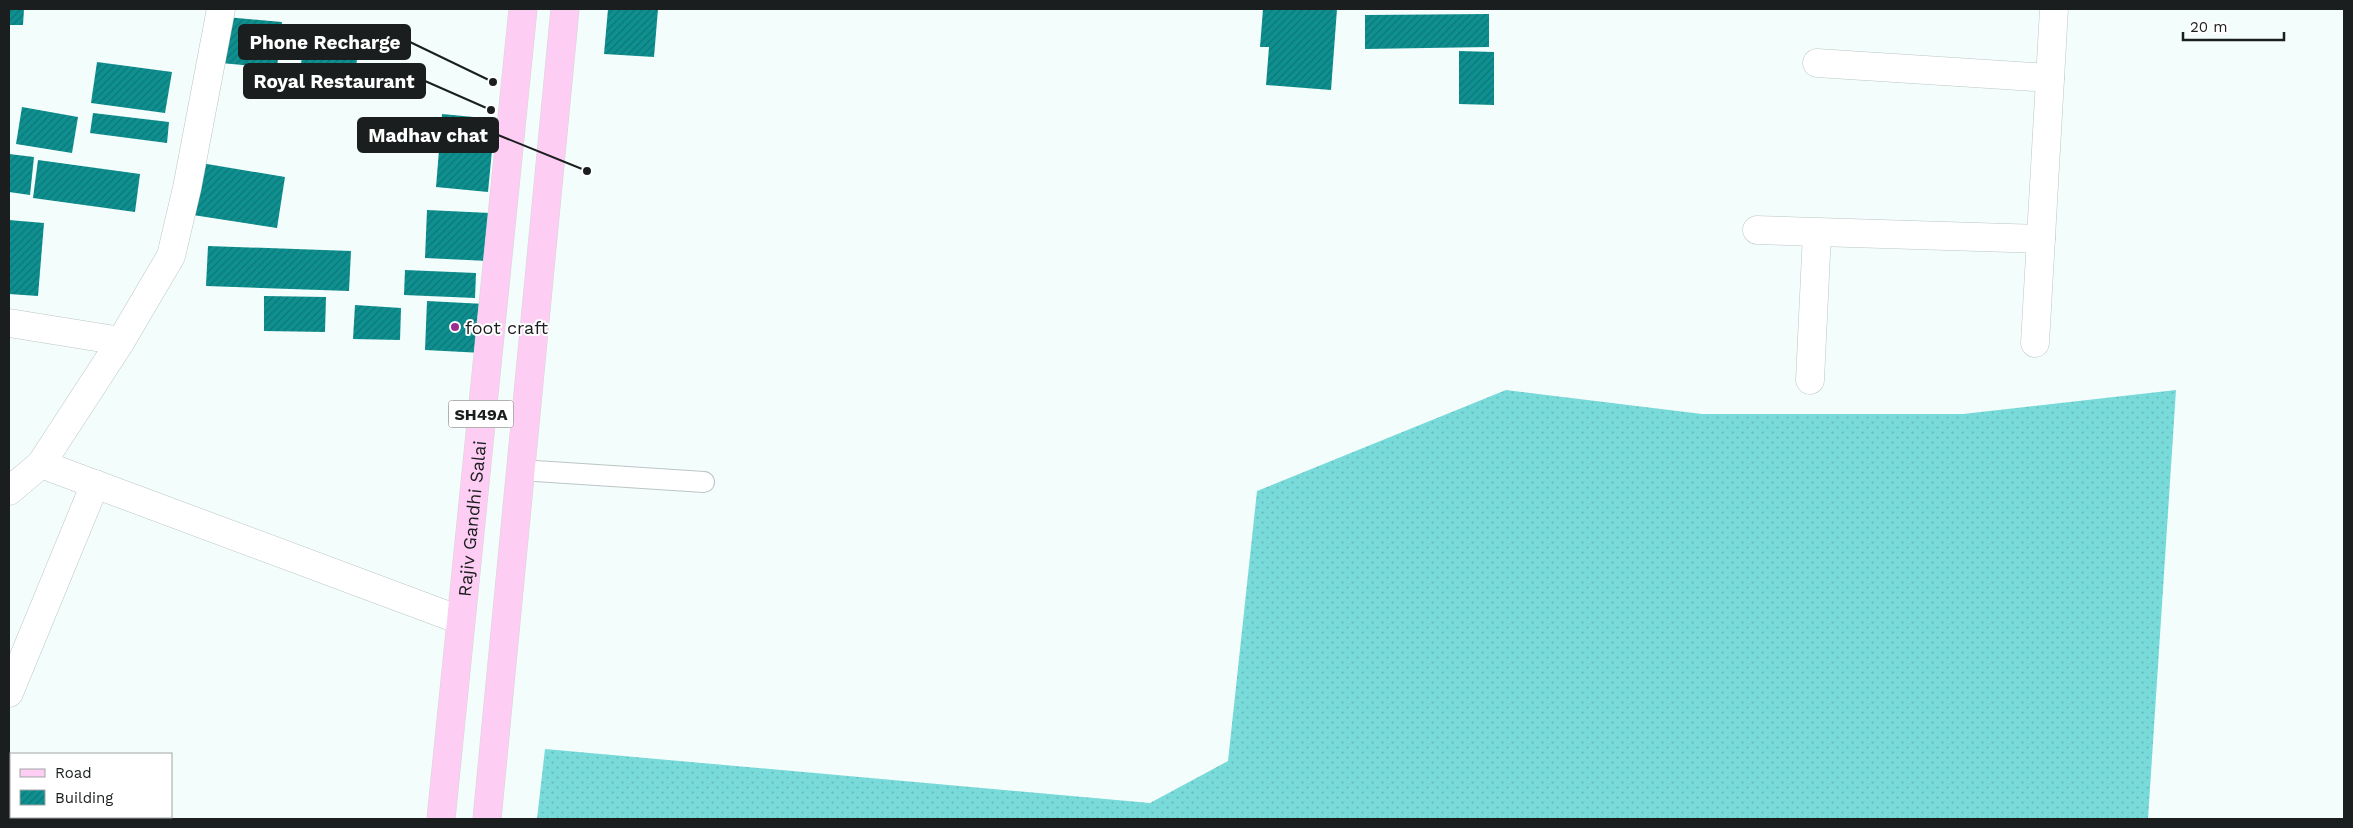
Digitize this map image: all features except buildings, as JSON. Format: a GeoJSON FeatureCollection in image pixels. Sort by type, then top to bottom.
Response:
{"type":"FeatureCollection","features":[{"type":"Feature","properties":{"kind":"main road","name":"Rajiv Gandhi Salai"},"geometry":{"type":"LineString","coordinates":[[441,819],[523,9]]}},
{"type":"Feature","properties":{"kind":"main road","name":"SH49A"},"geometry":{"type":"LineString","coordinates":[[486,819],[565,9]]}},
{"type":"Feature","properties":{"kind":"street"},"geometry":{"type":"LineString","coordinates":[[9,491],[41,464],[121,341],[171,256],[187,188],[221,9]]}},
{"type":"Feature","properties":{"kind":"street"},"geometry":{"type":"LineString","coordinates":[[2035,343],[2054,9]]}},
{"type":"Feature","properties":{"kind":"street"},"geometry":{"type":"LineString","coordinates":[[1817,63],[2050,78]]}},
{"type":"Feature","properties":{"kind":"street"},"geometry":{"type":"LineString","coordinates":[[1757,230],[2041,239]]}},
{"type":"Feature","properties":{"kind":"street"},"geometry":{"type":"LineString","coordinates":[[1810,380],[1818,233]]}},
{"type":"Feature","properties":{"kind":"street"},"geometry":{"type":"LineString","coordinates":[[9,324],[121,341]]}},
{"type":"Feature","properties":{"kind":"street"},"geometry":{"type":"LineString","coordinates":[[41,464],[460,620]]}},
{"type":"Feature","properties":{"kind":"street"},"geometry":{"type":"LineString","coordinates":[[9,692],[95,484]]}},
{"type":"Feature","properties":{"kind":"lane"},"geometry":{"type":"LineString","coordinates":[[520,470],[704,482]]}},
{"type":"Feature","properties":{"kind":"shaded area"},"geometry":{"type":"Polygon","coordinates":[[[1506,390],[1702,414],[1963,414],[2176,390],[2148,819],[537,819],[545,749],[1150,803],[1228,761],[1257,491],[1506,390]]]}},
{"type":"Feature","properties":{"kind":"place","name":"Phone Recharge"},"geometry":{"type":"Point","coordinates":[493,82]}},
{"type":"Feature","properties":{"kind":"place","name":"Royal Restaurant"},"geometry":{"type":"Point","coordinates":[491,110]}},
{"type":"Feature","properties":{"kind":"place","name":"Madhav chat"},"geometry":{"type":"Point","coordinates":[587,171]}},
{"type":"Feature","properties":{"kind":"place","name":"foot craft"},"geometry":{"type":"Point","coordinates":[455,327]}}]}
